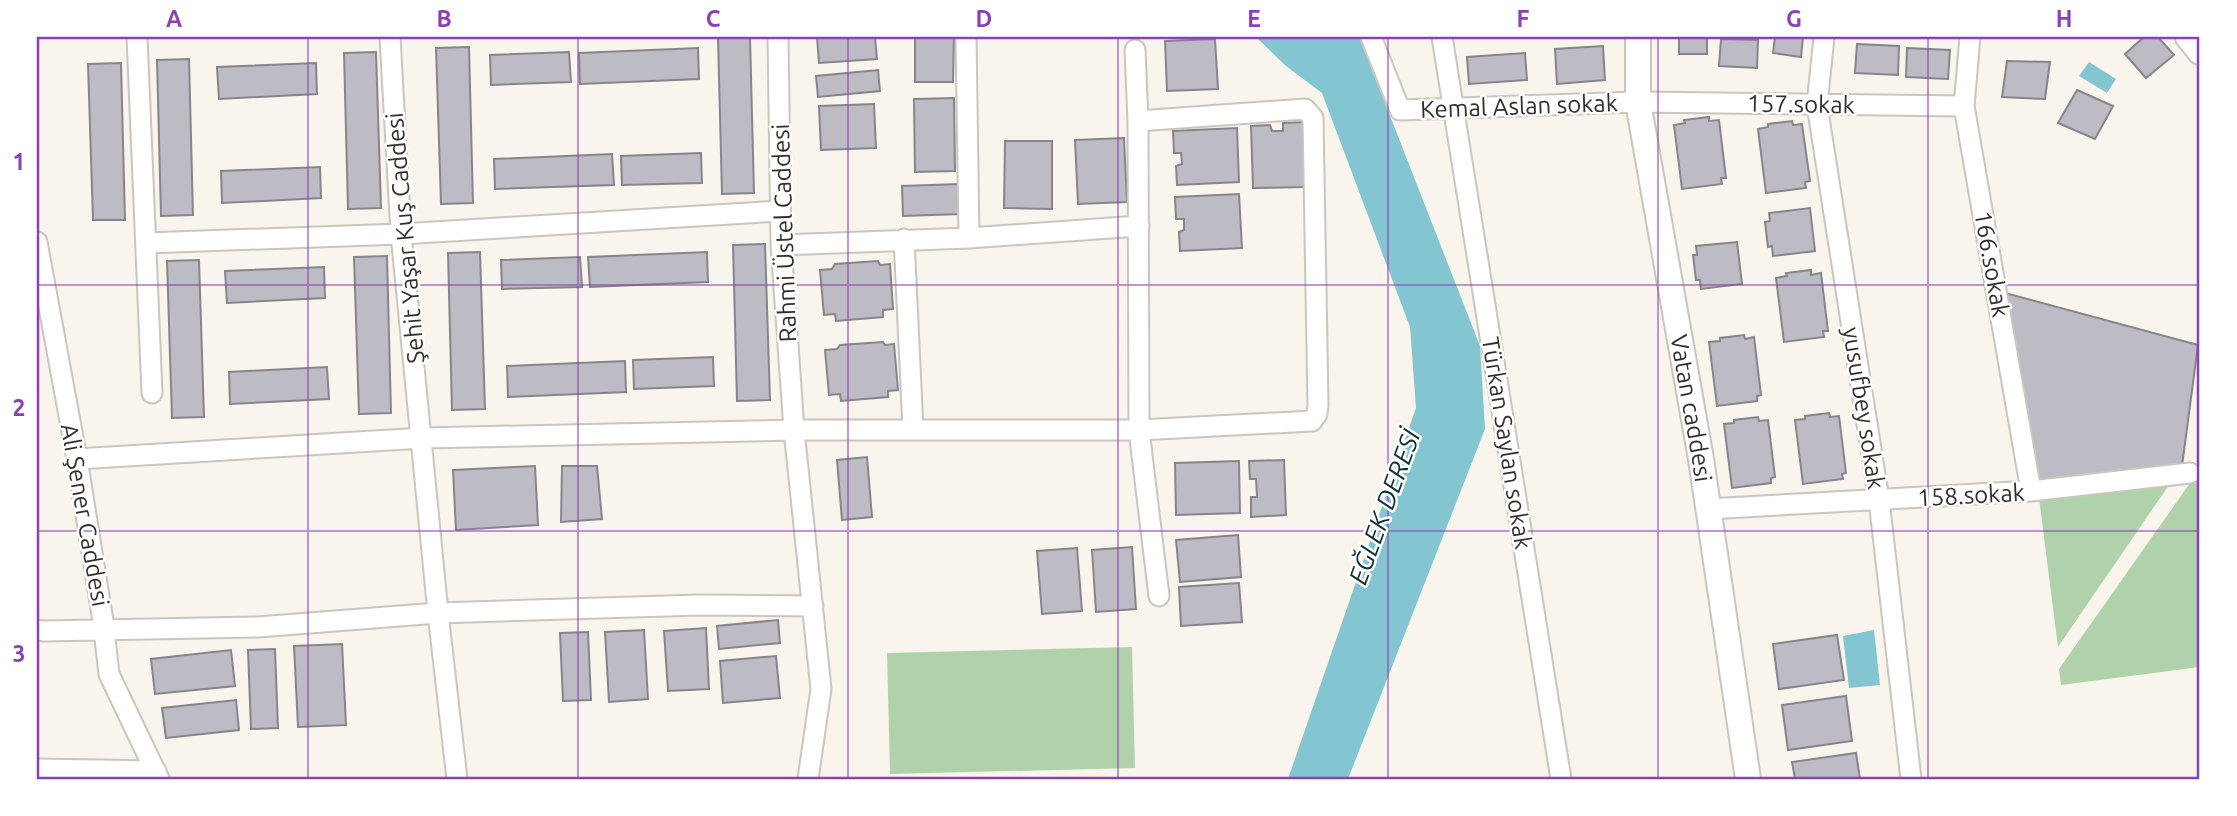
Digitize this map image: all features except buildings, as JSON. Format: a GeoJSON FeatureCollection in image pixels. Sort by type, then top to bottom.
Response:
{"type":"FeatureCollection","features":[{"type":"Feature","properties":{"kind":"street"},"geometry":{"type":"LineString","coordinates":[[137,37],[152,393]]}},
{"type":"Feature","properties":{"kind":"street","name":"Şehit Yaşar Kuş Caddesi"},"geometry":{"type":"LineString","coordinates":[[390,37],[401,234],[457,779]]}},
{"type":"Feature","properties":{"kind":"street","name":"Rahmi Üstel Caddesi"},"geometry":{"type":"LineString","coordinates":[[778,37],[779,211],[794,430],[821,689],[808,779]]}},
{"type":"Feature","properties":{"kind":"street"},"geometry":{"type":"LineString","coordinates":[[966,37],[969,238]]}},
{"type":"Feature","properties":{"kind":"street","name":"Kemal Aslan sokak"},"geometry":{"type":"LineString","coordinates":[[1371,37],[1400,110],[1638,102]]}},
{"type":"Feature","properties":{"kind":"street","name":"Türkan Saylan sokak"},"geometry":{"type":"LineString","coordinates":[[1442,37],[1561,779]]}},
{"type":"Feature","properties":{"kind":"street","name":"Vatan caddesi"},"geometry":{"type":"LineString","coordinates":[[1638,37],[1638,102],[1679,328],[1748,779]]}},
{"type":"Feature","properties":{"kind":"street","name":"yusufbey sokak"},"geometry":{"type":"LineString","coordinates":[[1824,37],[1817,105],[1879,500],[1912,779]]}},
{"type":"Feature","properties":{"kind":"street","name":"166.sokak"},"geometry":{"type":"LineString","coordinates":[[1970,37],[1964,106],[2031,491]]}},
{"type":"Feature","properties":{"kind":"street"},"geometry":{"type":"LineString","coordinates":[[2188,37],[2200,51]]}},
{"type":"Feature","properties":{"kind":"street"},"geometry":{"type":"LineString","coordinates":[[1135,50],[1138,121],[1139,430],[1159,596]]}},
{"type":"Feature","properties":{"kind":"street","name":"157.sokak"},"geometry":{"type":"LineString","coordinates":[[1638,102],[1964,106]]}},
{"type":"Feature","properties":{"kind":"street"},"geometry":{"type":"LineString","coordinates":[[77,459],[423,438],[794,430],[1139,430],[1312,421],[1317,414],[1318,405],[1313,118],[1305,109],[1138,121]]}},
{"type":"Feature","properties":{"kind":"street"},"geometry":{"type":"LineString","coordinates":[[146,243],[401,234],[779,211]]}},
{"type":"Feature","properties":{"kind":"street"},"geometry":{"type":"LineString","coordinates":[[782,245],[969,238],[1139,226]]}},
{"type":"Feature","properties":{"kind":"street"},"geometry":{"type":"LineString","coordinates":[[904,239],[913,429]]}},
{"type":"Feature","properties":{"kind":"street","name":"Ali Şener Caddesi"},"geometry":{"type":"LineString","coordinates":[[37,242],[77,459],[109,674],[158,775]]}},
{"type":"Feature","properties":{"kind":"street","name":"158.sokak"},"geometry":{"type":"LineString","coordinates":[[1708,509],[2031,491],[2190,473]]}},
{"type":"Feature","properties":{"kind":"street"},"geometry":{"type":"LineString","coordinates":[[37,630],[258,627],[438,613],[699,605],[813,606]]}},
{"type":"Feature","properties":{"kind":"street"},"geometry":{"type":"LineString","coordinates":[[37,769],[158,775]]}},
{"type":"Feature","properties":{"kind":"green space"},"geometry":{"type":"Polygon","coordinates":[[[2200,438],[2200,667],[2061,685],[2059,669],[2195,476],[2200,438]]]}},
{"type":"Feature","properties":{"kind":"green space"},"geometry":{"type":"Polygon","coordinates":[[[2171,482],[2058,647],[2039,498],[2171,482]]]}},
{"type":"Feature","properties":{"kind":"green space"},"geometry":{"type":"Polygon","coordinates":[[[1132,647],[1135,768],[890,774],[887,653],[1132,647]]]}},
{"type":"Feature","properties":{"kind":"water","name":"EĞLEK DERESİ"},"geometry":{"type":"Polygon","coordinates":[[[1256,37],[1360,39],[1480,346],[1485,429],[1348,779],[1288,779],[1416,408],[1410,327],[1322,93],[1286,66],[1256,37]]]}},
{"type":"Feature","properties":{"kind":"water"},"geometry":{"type":"Polygon","coordinates":[[[2089,62],[2116,79],[2107,93],[2079,76],[2089,62]]]}},
{"type":"Feature","properties":{"kind":"water"},"geometry":{"type":"Polygon","coordinates":[[[1874,630],[1880,685],[1849,688],[1843,636],[1874,630]]]}}]}
